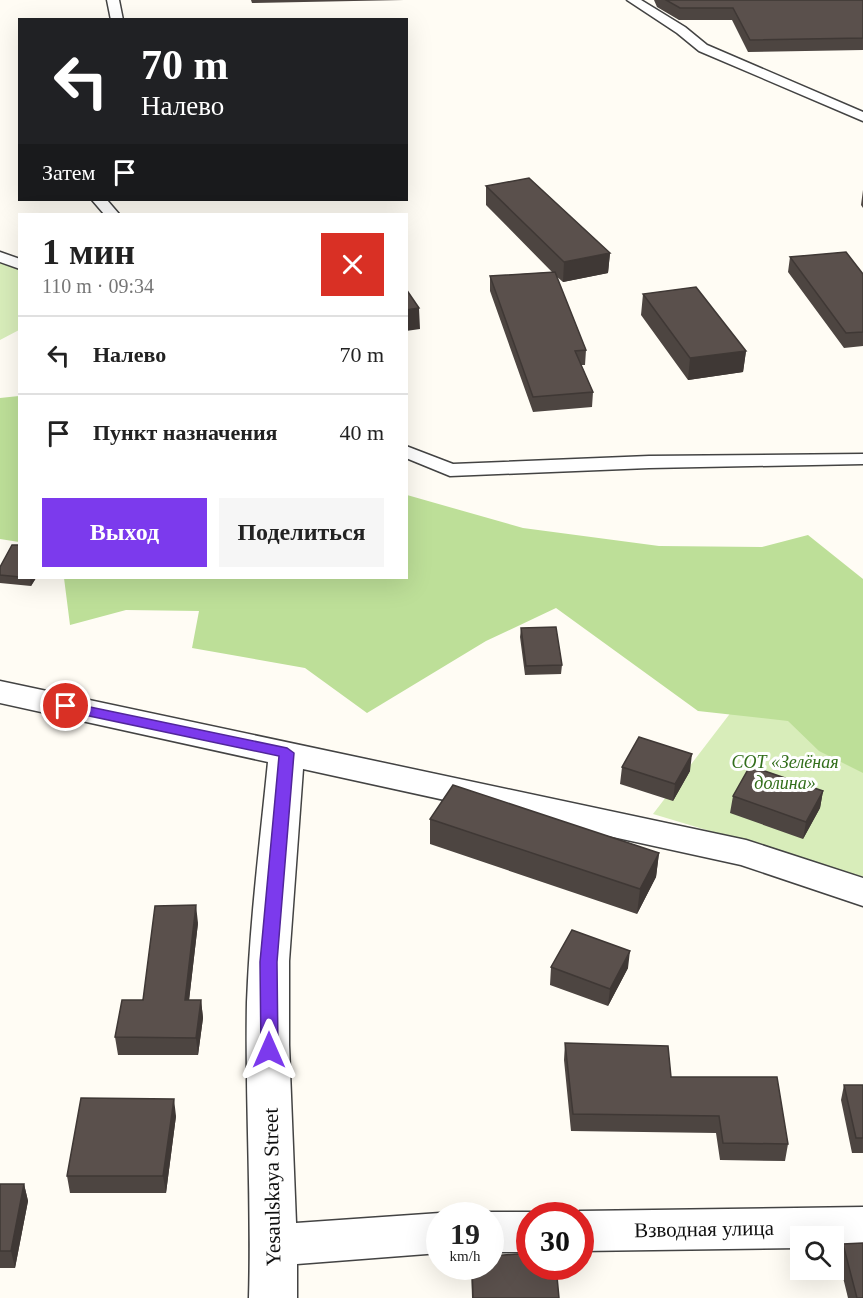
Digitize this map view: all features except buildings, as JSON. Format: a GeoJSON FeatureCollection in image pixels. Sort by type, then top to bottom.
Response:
{"type":"FeatureCollection","features":[{"type":"Feature","properties":{"kind":"street"},"geometry":{"type":"LineString","coordinates":[[0,692],[746,853],[863,892]]}},
{"type":"Feature","properties":{"kind":"street","name":"Yesaulskaya Street"},"geometry":{"type":"LineString","coordinates":[[273,1298],[275,1245],[271,1160],[268,962],[287,753]]}},
{"type":"Feature","properties":{"kind":"street","name":"Взводная улица"},"geometry":{"type":"LineString","coordinates":[[594,1231],[863,1227]]}},
{"type":"Feature","properties":{"kind":"street"},"geometry":{"type":"LineString","coordinates":[[275,1245],[426,1234]]}},
{"type":"Feature","properties":{"kind":"lane"},"geometry":{"type":"LineString","coordinates":[[113,0],[117,18]]}},
{"type":"Feature","properties":{"kind":"lane"},"geometry":{"type":"LineString","coordinates":[[633,0],[681,30],[703,48],[863,117]]}},
{"type":"Feature","properties":{"kind":"lane"},"geometry":{"type":"LineString","coordinates":[[100,201],[111,213]]}},
{"type":"Feature","properties":{"kind":"lane"},"geometry":{"type":"LineString","coordinates":[[0,257],[18,263]]}},
{"type":"Feature","properties":{"kind":"lane"},"geometry":{"type":"LineString","coordinates":[[408,452],[450,470],[649,462],[863,459]]}},
{"type":"Feature","properties":{"kind":"green space"},"geometry":{"type":"Polygon","coordinates":[[[0,253],[18,259],[18,331],[0,340],[0,253]]]}},
{"type":"Feature","properties":{"kind":"green space"},"geometry":{"type":"Polygon","coordinates":[[[18,396],[18,542],[0,539],[0,398],[18,396]]]}},
{"type":"Feature","properties":{"kind":"green space"},"geometry":{"type":"Polygon","coordinates":[[[408,495],[523,528],[659,546],[762,547],[808,535],[863,579],[863,773],[819,751],[788,721],[698,711],[556,608],[486,641],[367,713],[305,668],[192,648],[199,611],[126,610],[70,625],[64,579],[408,579],[408,495]]]}},
{"type":"Feature","properties":{"kind":"green space","name":"СОТ «Зелёная долина»"},"geometry":{"type":"Polygon","coordinates":[[[758,677],[863,719],[863,877],[653,814],[758,677]]]}},
{"type":"Feature","properties":{"kind":"route"},"geometry":{"type":"LineString","coordinates":[[66,706],[287,753],[268,962],[269,1050]]}}]}
